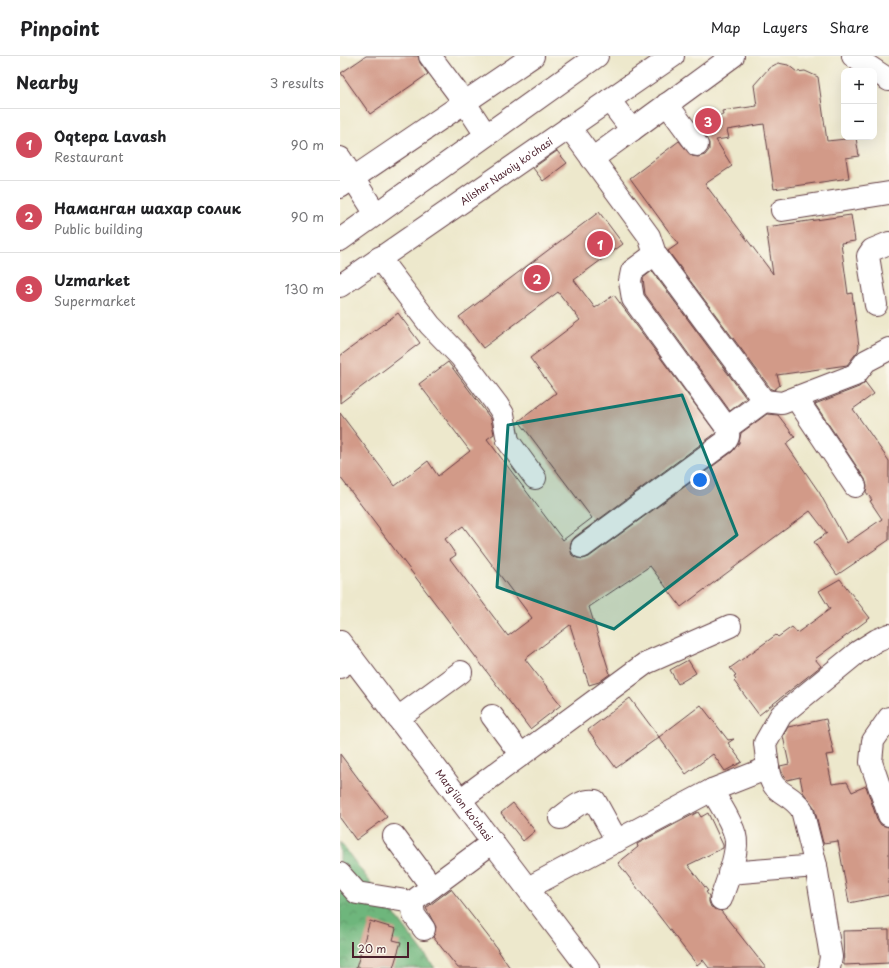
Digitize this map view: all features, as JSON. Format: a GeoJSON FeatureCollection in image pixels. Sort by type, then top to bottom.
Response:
{"type":"FeatureCollection","features":[{"type":"Feature","properties":{"kind":"main road"},"geometry":{"type":"LineString","coordinates":[[430,56],[465,103],[486,135]]}},
{"type":"Feature","properties":{"kind":"main road"},"geometry":{"type":"LineString","coordinates":[[346,183],[533,56]]}},
{"type":"Feature","properties":{"kind":"main road"},"geometry":{"type":"LineString","coordinates":[[340,240],[598,56]]}},
{"type":"Feature","properties":{"kind":"main road","name":"Alisher Navoiy ko'chasi"},"geometry":{"type":"LineString","coordinates":[[340,286],[673,56]]}},
{"type":"Feature","properties":{"kind":"main road"},"geometry":{"type":"LineString","coordinates":[[592,159],[733,56]]}},
{"type":"Feature","properties":{"kind":"main road"},"geometry":{"type":"LineString","coordinates":[[853,56],[889,80]]}},
{"type":"Feature","properties":{"kind":"main road"},"geometry":{"type":"LineString","coordinates":[[609,100],[632,130]]}},
{"type":"Feature","properties":{"kind":"main road"},"geometry":{"type":"LineString","coordinates":[[667,104],[697,145]]}},
{"type":"Feature","properties":{"kind":"main road"},"geometry":{"type":"LineString","coordinates":[[569,127],[649,236],[655,254],[764,401]]}},
{"type":"Feature","properties":{"kind":"main road"},"geometry":{"type":"LineString","coordinates":[[340,158],[346,183],[376,214]]}},
{"type":"Feature","properties":{"kind":"main road"},"geometry":{"type":"LineString","coordinates":[[782,210],[889,193]]}},
{"type":"Feature","properties":{"kind":"main road"},"geometry":{"type":"LineString","coordinates":[[876,305],[868,256],[872,250],[889,243]]}},
{"type":"Feature","properties":{"kind":"main road"},"geometry":{"type":"LineString","coordinates":[[582,547],[725,442],[728,437],[727,428],[633,299],[630,281],[632,271],[655,254]]}},
{"type":"Feature","properties":{"kind":"main road"},"geometry":{"type":"LineString","coordinates":[[379,258],[430,326],[461,357],[498,406],[503,414],[508,441],[535,478]]}},
{"type":"Feature","properties":{"kind":"main road"},"geometry":{"type":"LineString","coordinates":[[727,428],[764,401],[782,403],[855,375],[866,361],[889,349]]}},
{"type":"Feature","properties":{"kind":"main road"},"geometry":{"type":"LineString","coordinates":[[796,398],[855,486]]}},
{"type":"Feature","properties":{"kind":"main road"},"geometry":{"type":"LineString","coordinates":[[460,800],[646,663],[730,626]]}},
{"type":"Feature","properties":{"kind":"main road"},"geometry":{"type":"LineString","coordinates":[[829,968],[831,957],[816,866],[802,810],[797,803],[777,790],[771,784],[766,743],[782,716],[858,652],[877,640],[889,635]]}},
{"type":"Feature","properties":{"kind":"main road","name":"Marg'ilon ko'chasi"},"geometry":{"type":"LineString","coordinates":[[344,656],[398,718],[588,968]]}},
{"type":"Feature","properties":{"kind":"main road"},"geometry":{"type":"LineString","coordinates":[[398,718],[461,672]]}},
{"type":"Feature","properties":{"kind":"main road"},"geometry":{"type":"LineString","coordinates":[[492,716],[521,755]]}},
{"type":"Feature","properties":{"kind":"main road"},"geometry":{"type":"LineString","coordinates":[[889,718],[873,741],[871,762],[889,815]]}},
{"type":"Feature","properties":{"kind":"main road"},"geometry":{"type":"LineString","coordinates":[[528,888],[712,790],[768,768]]}},
{"type":"Feature","properties":{"kind":"main road"},"geometry":{"type":"LineString","coordinates":[[712,790],[735,836],[736,846],[721,899]]}},
{"type":"Feature","properties":{"kind":"main road"},"geometry":{"type":"LineString","coordinates":[[560,818],[580,803],[588,800],[595,801],[617,841]]}},
{"type":"Feature","properties":{"kind":"main road"},"geometry":{"type":"LineString","coordinates":[[394,836],[432,887]]}},
{"type":"Feature","properties":{"kind":"main road"},"geometry":{"type":"LineString","coordinates":[[340,874],[357,893],[412,902],[493,842]]}},
{"type":"Feature","properties":{"kind":"main road"},"geometry":{"type":"LineString","coordinates":[[729,873],[816,866]]}},
{"type":"Feature","properties":{"kind":"main road"},"geometry":{"type":"LineString","coordinates":[[412,902],[414,915],[424,929]]}},
{"type":"Feature","properties":{"kind":"highlighted area"},"geometry":{"type":"Polygon","coordinates":[[[682,395],[737,535],[614,629],[497,587],[508,425],[682,395]]]}},
{"type":"Feature","properties":{"kind":"green space"},"geometry":{"type":"Polygon","coordinates":[[[340,842],[435,968],[340,968],[340,842]]]}},
{"type":"Feature","properties":{"kind":"building"},"geometry":{"type":"Polygon","coordinates":[[[366,56],[418,56],[420,63],[428,74],[370,114],[341,73],[366,56]]]}},
{"type":"Feature","properties":{"kind":"building"},"geometry":{"type":"Polygon","coordinates":[[[778,63],[788,65],[797,72],[805,71],[818,77],[827,141],[856,140],[859,156],[846,158],[849,178],[774,189],[764,124],[727,130],[729,138],[716,140],[732,166],[705,184],[773,274],[766,227],[851,215],[855,241],[841,243],[848,294],[852,293],[859,346],[858,351],[847,365],[777,375],[780,385],[774,390],[771,389],[668,251],[678,244],[630,178],[679,141],[692,156],[698,157],[705,155],[709,150],[709,143],[697,124],[699,124],[698,119],[723,115],[722,111],[757,106],[754,85],[769,68],[778,63]]]}},
{"type":"Feature","properties":{"kind":"building"},"geometry":{"type":"Polygon","coordinates":[[[557,151],[567,163],[543,181],[533,168],[557,151]]]}},
{"type":"Feature","properties":{"kind":"building"},"geometry":{"type":"Polygon","coordinates":[[[599,212],[623,244],[574,280],[595,308],[614,295],[716,433],[575,537],[571,542],[570,548],[572,555],[577,558],[583,559],[589,557],[732,452],[739,443],[741,433],[767,414],[778,415],[795,437],[786,444],[819,492],[847,543],[882,519],[866,492],[867,486],[865,479],[815,404],[859,387],[865,382],[874,394],[853,409],[889,461],[889,540],[837,575],[814,542],[827,533],[810,511],[681,607],[650,566],[589,607],[610,674],[599,682],[589,685],[570,625],[525,659],[561,705],[530,729],[340,477],[340,413],[395,486],[428,461],[438,476],[470,451],[419,384],[448,362],[491,419],[494,434],[487,439],[563,540],[592,518],[519,421],[556,393],[530,358],[580,320],[558,292],[483,348],[459,317],[599,212]],[[463,526],[445,539],[456,555],[450,559],[508,636],[532,618],[463,526]]]}},
{"type":"Feature","properties":{"kind":"building"},"geometry":{"type":"Polygon","coordinates":[[[652,271],[746,398],[730,411],[645,294],[643,278],[652,271]]]}},
{"type":"Feature","properties":{"kind":"building"},"geometry":{"type":"Polygon","coordinates":[[[398,313],[420,343],[340,403],[340,356],[398,313]]]}},
{"type":"Feature","properties":{"kind":"building"},"geometry":{"type":"Polygon","coordinates":[[[840,579],[870,618],[815,659],[821,666],[759,715],[734,681],[736,679],[734,676],[736,675],[730,668],[776,635],[778,637],[792,627],[797,633],[830,609],[819,591],[840,579]]]}},
{"type":"Feature","properties":{"kind":"building"},"geometry":{"type":"Polygon","coordinates":[[[688,660],[696,673],[678,684],[670,670],[688,660]]]}},
{"type":"Feature","properties":{"kind":"building"},"geometry":{"type":"Polygon","coordinates":[[[630,698],[659,737],[616,768],[588,730],[630,698]]]}},
{"type":"Feature","properties":{"kind":"building"},"geometry":{"type":"Polygon","coordinates":[[[701,705],[728,740],[734,739],[728,743],[742,762],[725,771],[713,754],[686,774],[659,737],[701,705]]]}},
{"type":"Feature","properties":{"kind":"building"},"geometry":{"type":"Polygon","coordinates":[[[826,719],[834,754],[826,755],[832,784],[847,782],[852,792],[866,786],[877,819],[881,825],[889,827],[889,895],[849,903],[838,841],[823,843],[814,807],[803,792],[800,777],[787,780],[782,773],[780,766],[789,764],[783,736],[788,727],[826,719]]]}},
{"type":"Feature","properties":{"kind":"building"},"geometry":{"type":"Polygon","coordinates":[[[340,754],[387,817],[356,840],[340,818],[340,754]]]}},
{"type":"Feature","properties":{"kind":"building"},"geometry":{"type":"Polygon","coordinates":[[[513,803],[535,831],[523,841],[501,813],[513,803]]]}},
{"type":"Feature","properties":{"kind":"building"},"geometry":{"type":"Polygon","coordinates":[[[698,812],[701,817],[708,813],[723,848],[688,865],[708,891],[706,892],[709,896],[711,907],[721,911],[766,968],[709,968],[703,960],[697,965],[618,863],[638,847],[637,844],[698,812]]]}},
{"type":"Feature","properties":{"kind":"building"},"geometry":{"type":"Polygon","coordinates":[[[451,889],[491,940],[510,968],[458,968],[433,937],[436,927],[426,908],[451,889]]]}},
{"type":"Feature","properties":{"kind":"building"},"geometry":{"type":"Polygon","coordinates":[[[370,921],[396,929],[393,940],[401,942],[393,968],[356,968],[370,921]]]}},
{"type":"Feature","properties":{"kind":"building"},"geometry":{"type":"Polygon","coordinates":[[[889,930],[889,963],[844,965],[843,931],[889,930]]]}},
{"type":"Feature","properties":{"kind":"place","name":"Uzmarket"},"geometry":{"type":"Point","coordinates":[708,121]}},
{"type":"Feature","properties":{"kind":"place","name":"Oqtepa Lavash"},"geometry":{"type":"Point","coordinates":[600,244]}},
{"type":"Feature","properties":{"kind":"place","name":"Наманган шахар солик"},"geometry":{"type":"Point","coordinates":[537,278]}}]}
